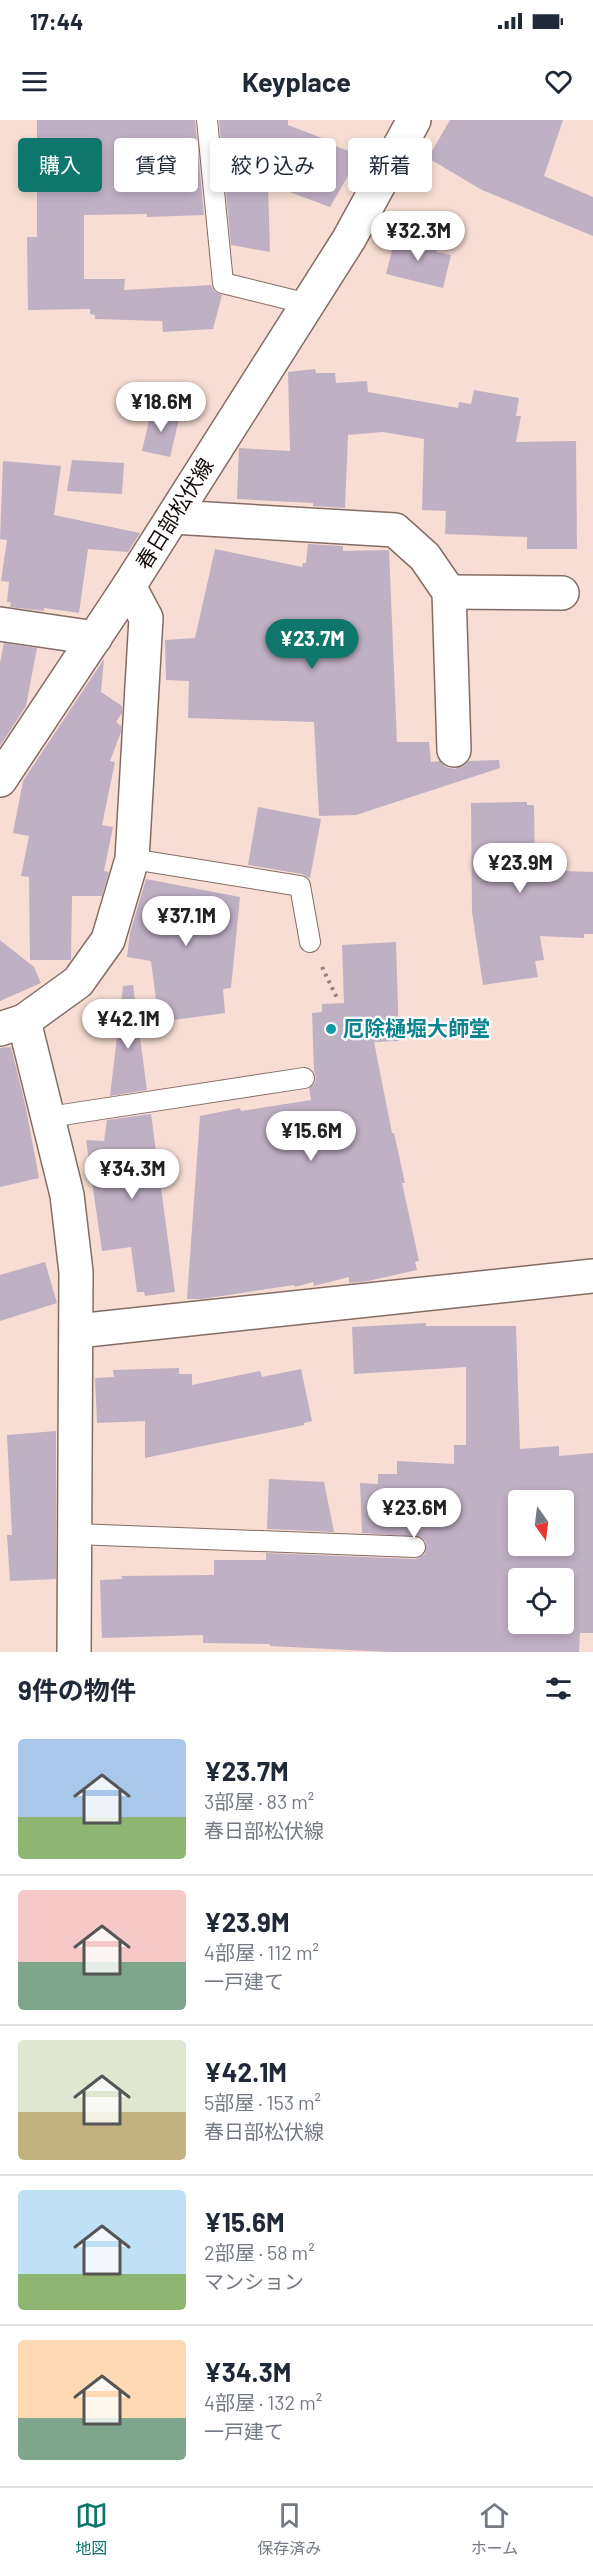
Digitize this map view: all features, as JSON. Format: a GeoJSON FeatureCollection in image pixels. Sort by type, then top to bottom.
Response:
{"type":"FeatureCollection","features":[{"type":"Feature","properties":{"kind":"street","name":"春日部松伏線"},"geometry":{"type":"LineString","coordinates":[[0,780],[129,586],[349,239],[414,120]]}},
{"type":"Feature","properties":{"kind":"street"},"geometry":{"type":"LineString","coordinates":[[173,517],[395,530],[425,557],[449,592],[454,750]]}},
{"type":"Feature","properties":{"kind":"street"},"geometry":{"type":"LineString","coordinates":[[74,1652],[76,1272],[67,1195],[49,1117],[12,1025],[78,982],[108,940],[132,860],[146,618],[129,586]]}},
{"type":"Feature","properties":{"kind":"street"},"geometry":{"type":"LineString","coordinates":[[449,592],[562,593]]}},
{"type":"Feature","properties":{"kind":"street"},"geometry":{"type":"LineString","coordinates":[[0,624],[95,638]]}},
{"type":"Feature","properties":{"kind":"street"},"geometry":{"type":"LineString","coordinates":[[77,1331],[593,1276]]}},
{"type":"Feature","properties":{"kind":"lane"},"geometry":{"type":"LineString","coordinates":[[207,120],[223,284],[308,304]]}},
{"type":"Feature","properties":{"kind":"lane"},"geometry":{"type":"LineString","coordinates":[[132,860],[300,886],[310,942]]}},
{"type":"Feature","properties":{"kind":"lane"},"geometry":{"type":"LineString","coordinates":[[49,1117],[304,1078]]}},
{"type":"Feature","properties":{"kind":"lane"},"geometry":{"type":"LineString","coordinates":[[75,1534],[415,1547]]}},
{"type":"Feature","properties":{"kind":"building"},"geometry":{"type":"Polygon","coordinates":[[[37,120],[195,120],[197,138],[114,138],[114,192],[198,192],[198,152],[204,215],[147,217],[147,214],[84,215],[84,279],[125,279],[124,290],[211,285],[214,291],[222,295],[213,329],[163,332],[162,321],[95,319],[95,315],[90,314],[90,309],[28,310],[27,237],[37,237],[37,192],[102,192],[102,138],[37,138],[37,120]]]}},
{"type":"Feature","properties":{"kind":"building"},"geometry":{"type":"Polygon","coordinates":[[[219,120],[288,120],[288,125],[322,138],[221,138],[219,120]]]}},
{"type":"Feature","properties":{"kind":"building"},"geometry":{"type":"Polygon","coordinates":[[[450,120],[563,120],[544,176],[593,197],[593,236],[482,190],[432,160],[432,151],[450,120]]]}},
{"type":"Feature","properties":{"kind":"building"},"geometry":{"type":"Polygon","coordinates":[[[336,146],[348,151],[348,176],[330,207],[290,192],[336,192],[336,146]]]}},
{"type":"Feature","properties":{"kind":"building"},"geometry":{"type":"Polygon","coordinates":[[[226,192],[268,192],[270,252],[231,245],[226,192]]]}},
{"type":"Feature","properties":{"kind":"building"},"geometry":{"type":"Polygon","coordinates":[[[397,231],[412,241],[437,247],[436,252],[451,255],[443,288],[386,274],[397,231]]]}},
{"type":"Feature","properties":{"kind":"building"},"geometry":{"type":"Polygon","coordinates":[[[315,369],[316,373],[335,373],[336,383],[367,381],[368,392],[458,408],[459,402],[471,404],[474,390],[519,398],[516,416],[521,416],[516,442],[576,441],[577,549],[527,549],[527,537],[445,534],[446,511],[422,510],[424,439],[383,432],[348,435],[345,508],[313,506],[313,503],[237,499],[239,448],[290,451],[288,372],[315,369]]]}},
{"type":"Feature","properties":{"kind":"building"},"geometry":{"type":"Polygon","coordinates":[[[152,408],[180,415],[170,457],[142,451],[152,408]]]}},
{"type":"Feature","properties":{"kind":"building"},"geometry":{"type":"Polygon","coordinates":[[[72,460],[124,463],[122,494],[67,491],[72,460]]]}},
{"type":"Feature","properties":{"kind":"building"},"geometry":{"type":"Polygon","coordinates":[[[3,461],[61,466],[54,515],[140,533],[128,552],[88,549],[79,613],[44,608],[44,611],[10,607],[11,602],[7,602],[9,582],[1,581],[7,540],[0,539],[3,461]]]}},
{"type":"Feature","properties":{"kind":"building"},"geometry":{"type":"Polygon","coordinates":[[[308,544],[343,546],[343,551],[389,550],[397,742],[429,742],[431,762],[440,761],[446,767],[455,769],[469,761],[499,760],[500,768],[356,815],[319,816],[314,722],[188,718],[189,681],[166,680],[165,640],[195,638],[215,549],[302,567],[303,563],[306,563],[308,544]]]}},
{"type":"Feature","properties":{"kind":"building"},"geometry":{"type":"Polygon","coordinates":[[[4,643],[37,648],[26,706],[0,746],[0,663],[4,643]]]}},
{"type":"Feature","properties":{"kind":"building"},"geometry":{"type":"Polygon","coordinates":[[[104,659],[101,692],[122,706],[122,713],[116,722],[121,726],[121,732],[110,761],[115,762],[102,825],[113,827],[104,871],[109,872],[102,896],[72,896],[71,960],[30,960],[29,877],[21,876],[29,836],[13,833],[23,781],[104,659]]]}},
{"type":"Feature","properties":{"kind":"building"},"geometry":{"type":"Polygon","coordinates":[[[527,802],[527,805],[534,805],[535,870],[593,872],[593,934],[584,934],[584,938],[540,936],[544,960],[535,961],[538,977],[483,985],[472,912],[471,803],[527,802]]]}},
{"type":"Feature","properties":{"kind":"building"},"geometry":{"type":"Polygon","coordinates":[[[258,807],[321,819],[310,878],[302,874],[248,865],[258,807]]]}},
{"type":"Feature","properties":{"kind":"building"},"geometry":{"type":"Polygon","coordinates":[[[146,879],[240,897],[231,988],[223,989],[225,1013],[159,1022],[151,961],[127,957],[130,933],[146,879]]]}},
{"type":"Feature","properties":{"kind":"building"},"geometry":{"type":"Polygon","coordinates":[[[0,940],[34,967],[41,983],[0,1001],[0,940]]]}},
{"type":"Feature","properties":{"kind":"building"},"geometry":{"type":"Polygon","coordinates":[[[396,942],[399,1041],[374,1042],[392,1133],[394,1133],[405,1183],[402,1183],[419,1261],[415,1262],[417,1270],[368,1281],[349,1283],[349,1277],[314,1286],[313,1282],[295,1287],[294,1285],[202,1299],[187,1299],[200,1116],[240,1108],[241,1111],[311,1100],[309,1088],[315,1083],[316,1077],[312,1013],[322,1012],[322,1004],[344,1003],[342,945],[396,942]]]}},
{"type":"Feature","properties":{"kind":"building"},"geometry":{"type":"Polygon","coordinates":[[[133,985],[147,1090],[110,1096],[123,986],[133,985]]]}},
{"type":"Feature","properties":{"kind":"building"},"geometry":{"type":"Polygon","coordinates":[[[11,1047],[26,1108],[39,1178],[0,1187],[0,1048],[11,1047]]]}},
{"type":"Feature","properties":{"kind":"building"},"geometry":{"type":"Polygon","coordinates":[[[151,1114],[175,1292],[145,1296],[144,1292],[137,1292],[131,1247],[102,1251],[86,1140],[104,1141],[107,1120],[151,1114]]]}},
{"type":"Feature","properties":{"kind":"building"},"geometry":{"type":"Polygon","coordinates":[[[45,1262],[57,1303],[0,1321],[0,1275],[45,1262]]]}},
{"type":"Feature","properties":{"kind":"building"},"geometry":{"type":"Polygon","coordinates":[[[426,1323],[426,1326],[516,1326],[520,1449],[559,1446],[559,1456],[593,1453],[593,1633],[580,1633],[579,1652],[389,1652],[270,1646],[270,1644],[203,1643],[203,1635],[102,1638],[100,1580],[122,1579],[121,1576],[214,1575],[214,1560],[266,1560],[266,1553],[415,1559],[425,1554],[426,1542],[421,1537],[362,1533],[360,1483],[378,1484],[378,1474],[397,1474],[397,1461],[454,1464],[454,1445],[466,1445],[466,1367],[354,1374],[352,1327],[426,1323]]]}},
{"type":"Feature","properties":{"kind":"building"},"geometry":{"type":"Polygon","coordinates":[[[179,1368],[179,1374],[192,1374],[192,1385],[260,1371],[262,1377],[301,1369],[312,1421],[304,1425],[145,1458],[145,1421],[97,1423],[95,1378],[114,1377],[113,1370],[179,1368]]]}},
{"type":"Feature","properties":{"kind":"building"},"geometry":{"type":"Polygon","coordinates":[[[56,1431],[56,1579],[10,1581],[7,1535],[12,1535],[7,1435],[56,1431]]]}},
{"type":"Feature","properties":{"kind":"building"},"geometry":{"type":"Polygon","coordinates":[[[269,1479],[324,1482],[334,1532],[267,1529],[269,1479]]]}},
{"type":"Feature","properties":{"kind":"place","name":"厄除樋堀大師堂"},"geometry":{"type":"Point","coordinates":[331,1029]}}]}
